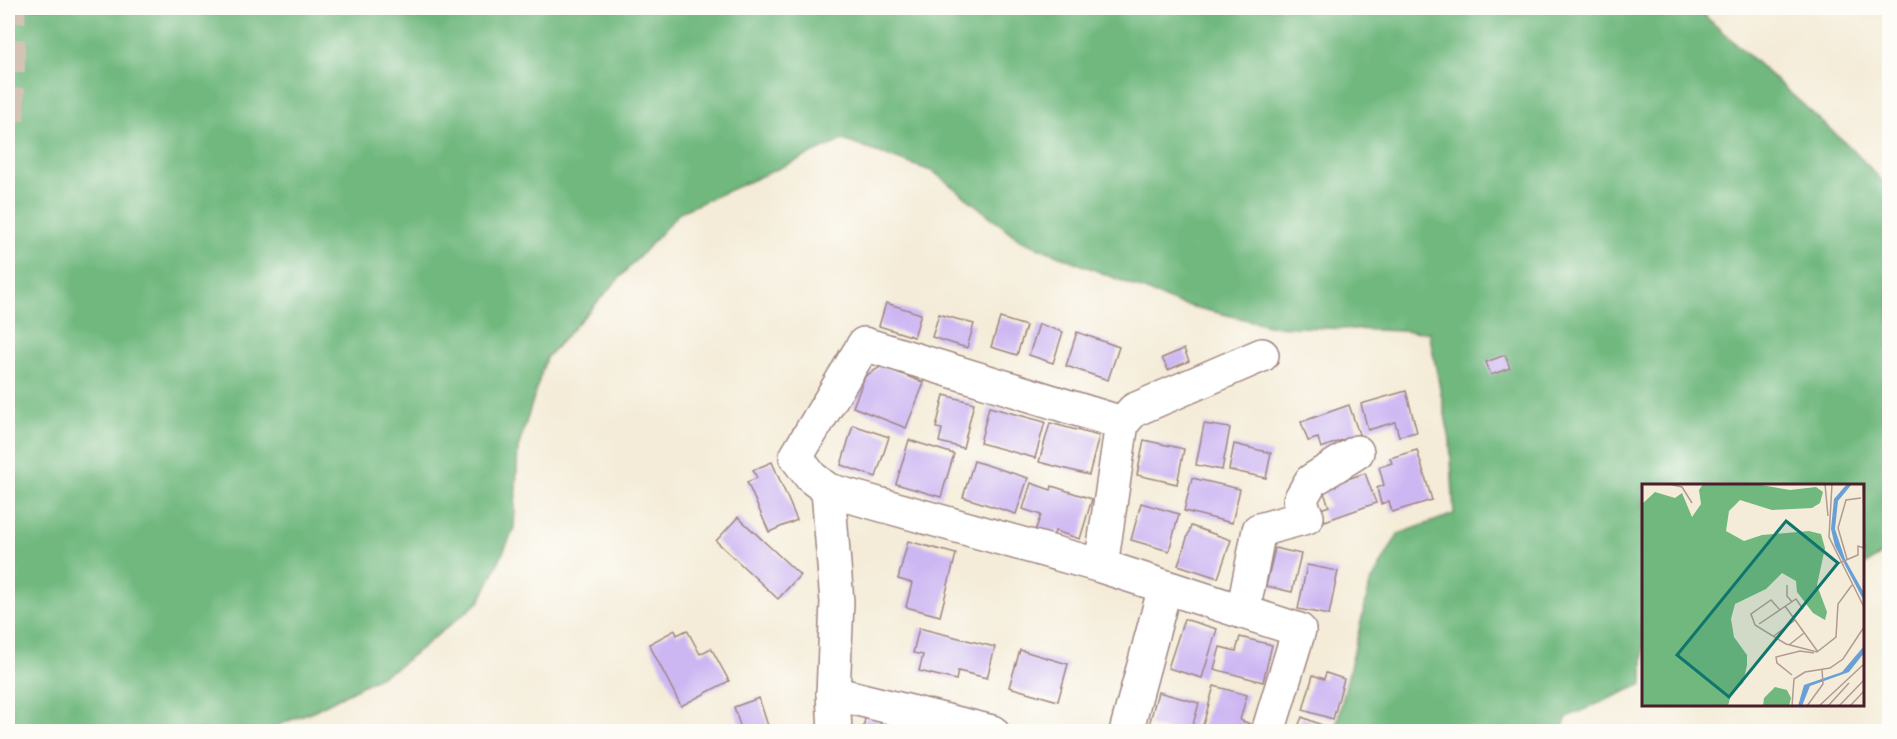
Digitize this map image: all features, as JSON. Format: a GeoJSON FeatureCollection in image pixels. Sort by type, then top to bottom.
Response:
{"type":"FeatureCollection","features":[{"type":"Feature","properties":{"kind":"street"},"geometry":{"type":"LineString","coordinates":[[1122,423],[864,344],[796,457],[811,477],[828,490],[1101,566],[1299,630],[1268,732]]}},
{"type":"Feature","properties":{"kind":"street"},"geometry":{"type":"LineString","coordinates":[[1101,566],[1122,423],[1134,410],[1262,355]]}},
{"type":"Feature","properties":{"kind":"street"},"geometry":{"type":"LineString","coordinates":[[1243,612],[1259,530],[1306,517],[1300,500],[1311,481],[1357,452]]}},
{"type":"Feature","properties":{"kind":"street"},"geometry":{"type":"LineString","coordinates":[[828,490],[837,602],[833,693],[836,732]]}},
{"type":"Feature","properties":{"kind":"street"},"geometry":{"type":"LineString","coordinates":[[1126,732],[1165,587]]}},
{"type":"Feature","properties":{"kind":"street"},"geometry":{"type":"LineString","coordinates":[[833,693],[992,732]]}},
{"type":"Feature","properties":{"kind":"green space"},"geometry":{"type":"Polygon","coordinates":[[[8,8],[1696,8],[1850,147],[1889,188],[1889,550],[1864,565],[1864,484],[1642,484],[1642,684],[1567,717],[1561,731],[1335,731],[1370,584],[1398,534],[1454,514],[1450,440],[1429,332],[1273,326],[1177,303],[1020,240],[934,172],[843,140],[680,212],[546,358],[518,448],[514,529],[480,601],[396,668],[315,710],[264,731],[68,732],[33,729],[8,731],[8,8]]]}},
{"type":"Feature","properties":{"kind":"building"},"geometry":{"type":"Polygon","coordinates":[[[886,303],[921,314],[914,337],[879,326],[886,303]]]}},
{"type":"Feature","properties":{"kind":"building"},"geometry":{"type":"Polygon","coordinates":[[[939,314],[974,324],[967,348],[932,337],[939,314]]]}},
{"type":"Feature","properties":{"kind":"building"},"geometry":{"type":"Polygon","coordinates":[[[1000,318],[1026,326],[1017,355],[991,347],[1000,318]]]}},
{"type":"Feature","properties":{"kind":"building"},"geometry":{"type":"Polygon","coordinates":[[[1039,324],[1063,332],[1053,363],[1029,355],[1039,324]]]}},
{"type":"Feature","properties":{"kind":"building"},"geometry":{"type":"Polygon","coordinates":[[[1077,332],[1119,347],[1108,380],[1066,366],[1077,332]]]}},
{"type":"Feature","properties":{"kind":"building"},"geometry":{"type":"Polygon","coordinates":[[[1184,349],[1189,361],[1168,370],[1162,358],[1184,349]]]}},
{"type":"Feature","properties":{"kind":"building"},"geometry":{"type":"Polygon","coordinates":[[[1505,355],[1510,368],[1491,375],[1486,362],[1505,355]]]}},
{"type":"Feature","properties":{"kind":"building"},"geometry":{"type":"Polygon","coordinates":[[[882,366],[924,383],[906,428],[853,407],[865,376],[882,366]]]}},
{"type":"Feature","properties":{"kind":"building"},"geometry":{"type":"Polygon","coordinates":[[[1406,391],[1417,432],[1399,436],[1395,422],[1368,430],[1361,404],[1406,391]]]}},
{"type":"Feature","properties":{"kind":"building"},"geometry":{"type":"Polygon","coordinates":[[[944,395],[974,403],[963,448],[939,442],[942,429],[936,428],[944,395]]]}},
{"type":"Feature","properties":{"kind":"building"},"geometry":{"type":"Polygon","coordinates":[[[1349,405],[1359,434],[1321,448],[1318,438],[1308,441],[1301,422],[1349,405]]]}},
{"type":"Feature","properties":{"kind":"building"},"geometry":{"type":"Polygon","coordinates":[[[989,407],[1045,422],[1035,458],[980,443],[989,407]]]}},
{"type":"Feature","properties":{"kind":"building"},"geometry":{"type":"Polygon","coordinates":[[[1050,423],[1099,436],[1089,475],[1039,462],[1050,423]]]}},
{"type":"Feature","properties":{"kind":"building"},"geometry":{"type":"Polygon","coordinates":[[[1204,424],[1230,428],[1222,470],[1196,465],[1204,424]]]}},
{"type":"Feature","properties":{"kind":"building"},"geometry":{"type":"Polygon","coordinates":[[[853,425],[889,437],[876,477],[841,465],[853,425]]]}},
{"type":"Feature","properties":{"kind":"building"},"geometry":{"type":"Polygon","coordinates":[[[909,440],[954,454],[941,497],[896,484],[909,440]]]}},
{"type":"Feature","properties":{"kind":"building"},"geometry":{"type":"Polygon","coordinates":[[[1144,440],[1184,449],[1177,484],[1137,475],[1144,440]]]}},
{"type":"Feature","properties":{"kind":"building"},"geometry":{"type":"Polygon","coordinates":[[[1234,444],[1271,453],[1266,478],[1229,470],[1234,444]]]}},
{"type":"Feature","properties":{"kind":"building"},"geometry":{"type":"Polygon","coordinates":[[[1417,450],[1432,500],[1392,512],[1389,501],[1381,504],[1377,488],[1384,485],[1379,467],[1392,463],[1390,458],[1417,450]]]}},
{"type":"Feature","properties":{"kind":"building"},"geometry":{"type":"Polygon","coordinates":[[[974,461],[1028,478],[1016,514],[963,497],[974,461]]]}},
{"type":"Feature","properties":{"kind":"building"},"geometry":{"type":"Polygon","coordinates":[[[772,462],[797,520],[769,532],[747,482],[757,478],[753,470],[772,462]]]}},
{"type":"Feature","properties":{"kind":"building"},"geometry":{"type":"Polygon","coordinates":[[[1365,473],[1376,503],[1325,521],[1321,509],[1329,506],[1322,488],[1365,473]]]}},
{"type":"Feature","properties":{"kind":"building"},"geometry":{"type":"Polygon","coordinates":[[[1192,478],[1240,489],[1232,523],[1184,511],[1192,478]]]}},
{"type":"Feature","properties":{"kind":"building"},"geometry":{"type":"Polygon","coordinates":[[[1031,483],[1051,490],[1052,486],[1092,499],[1080,539],[1055,531],[1053,537],[1035,531],[1041,515],[1023,509],[1031,483]]]}},
{"type":"Feature","properties":{"kind":"building"},"geometry":{"type":"Polygon","coordinates":[[[1141,503],[1179,514],[1169,551],[1131,540],[1141,503]]]}},
{"type":"Feature","properties":{"kind":"building"},"geometry":{"type":"Polygon","coordinates":[[[738,517],[800,575],[778,599],[716,541],[738,517]]]}},
{"type":"Feature","properties":{"kind":"building"},"geometry":{"type":"Polygon","coordinates":[[[1191,526],[1231,540],[1218,578],[1178,565],[1191,526]]]}},
{"type":"Feature","properties":{"kind":"building"},"geometry":{"type":"Polygon","coordinates":[[[908,541],[956,554],[940,616],[906,607],[912,583],[898,579],[908,541]]]}},
{"type":"Feature","properties":{"kind":"building"},"geometry":{"type":"Polygon","coordinates":[[[1275,548],[1301,554],[1292,592],[1266,586],[1275,548]]]}},
{"type":"Feature","properties":{"kind":"building"},"geometry":{"type":"Polygon","coordinates":[[[1307,565],[1338,571],[1329,615],[1298,609],[1307,565]]]}},
{"type":"Feature","properties":{"kind":"building"},"geometry":{"type":"Polygon","coordinates":[[[1184,619],[1217,629],[1202,678],[1168,668],[1184,619]]]}},
{"type":"Feature","properties":{"kind":"building"},"geometry":{"type":"Polygon","coordinates":[[[919,628],[995,647],[987,678],[958,671],[956,680],[919,671],[923,655],[913,653],[919,628]]]}},
{"type":"Feature","properties":{"kind":"building"},"geometry":{"type":"Polygon","coordinates":[[[675,630],[677,635],[687,630],[700,654],[711,648],[729,681],[681,706],[649,644],[675,630]]]}},
{"type":"Feature","properties":{"kind":"building"},"geometry":{"type":"Polygon","coordinates":[[[1240,637],[1272,645],[1263,682],[1214,669],[1220,647],[1236,651],[1240,637]]]}},
{"type":"Feature","properties":{"kind":"building"},"geometry":{"type":"Polygon","coordinates":[[[1020,650],[1068,664],[1058,701],[1009,687],[1020,650]]]}},
{"type":"Feature","properties":{"kind":"building"},"geometry":{"type":"Polygon","coordinates":[[[1326,673],[1344,679],[1333,719],[1303,710],[1313,675],[1324,679],[1326,673]]]}},
{"type":"Feature","properties":{"kind":"building"},"geometry":{"type":"Polygon","coordinates":[[[1214,686],[1247,695],[1240,720],[1250,724],[1248,732],[1201,732],[1214,686]]]}},
{"type":"Feature","properties":{"kind":"building"},"geometry":{"type":"Polygon","coordinates":[[[1158,692],[1199,703],[1191,732],[1172,732],[1149,725],[1158,692]]]}},
{"type":"Feature","properties":{"kind":"building"},"geometry":{"type":"Polygon","coordinates":[[[759,698],[770,732],[742,732],[734,707],[759,698]]]}},
{"type":"Feature","properties":{"kind":"building"},"geometry":{"type":"Polygon","coordinates":[[[865,717],[881,720],[879,732],[863,732],[865,717]]]}},
{"type":"Feature","properties":{"kind":"building"},"geometry":{"type":"Polygon","coordinates":[[[1302,717],[1329,728],[1328,732],[1296,732],[1302,717]]]}},
{"type":"Feature","properties":{"kind":"tunnel"},"geometry":{"type":"LineString","coordinates":[[8,121],[9,8]]}}]}
